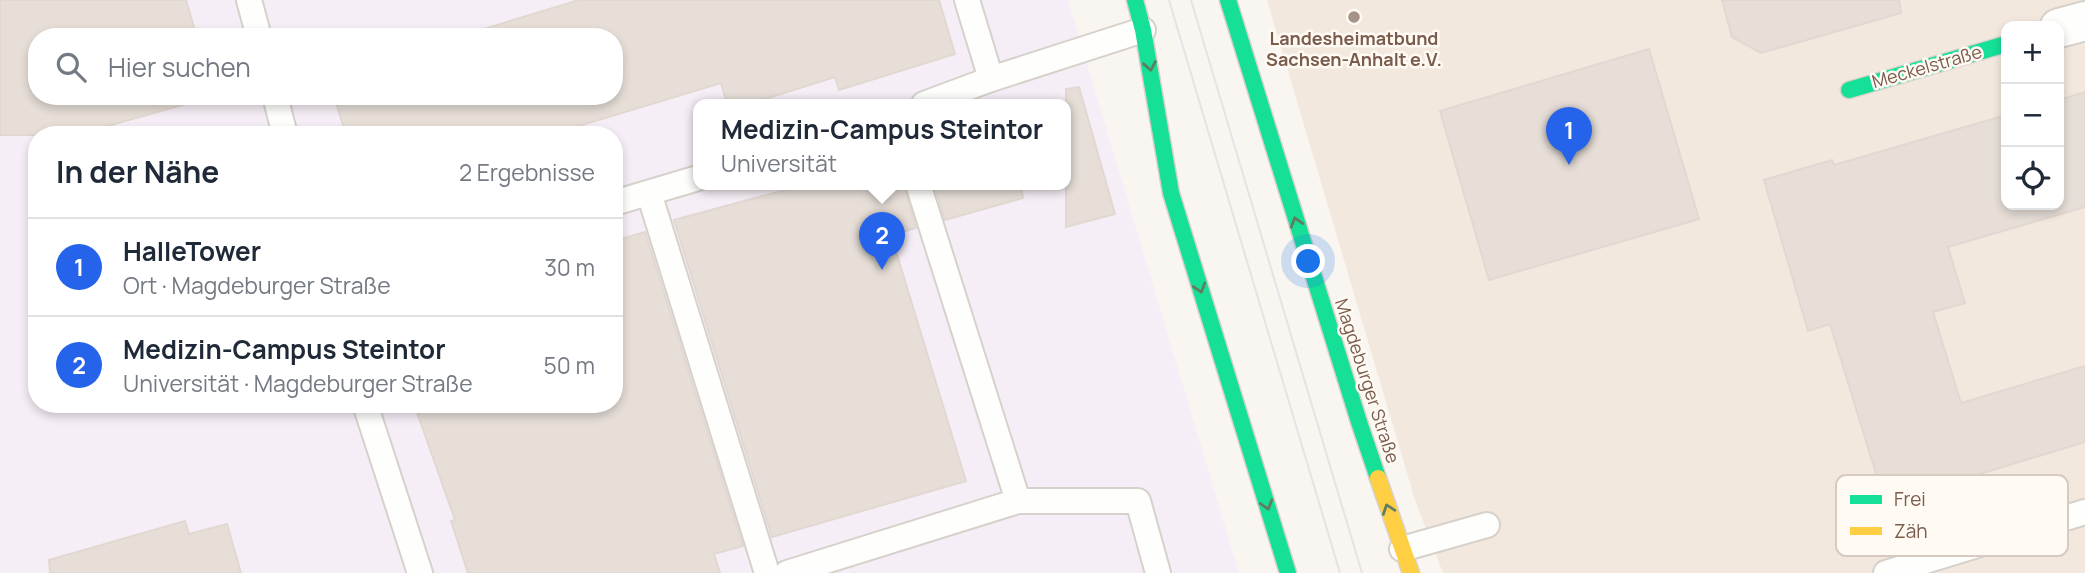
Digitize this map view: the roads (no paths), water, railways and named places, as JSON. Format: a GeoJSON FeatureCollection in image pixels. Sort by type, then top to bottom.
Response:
{"type":"FeatureCollection","features":[{"type":"Feature","properties":{"kind":"street"},"geometry":{"type":"LineString","coordinates":[[1135,0],[1143,30],[1171,193],[1287,573]]}},
{"type":"Feature","properties":{"kind":"street","name":"Magdeburger Straße"},"geometry":{"type":"LineString","coordinates":[[1228,0],[1359,422],[1411,573]]}},
{"type":"Feature","properties":{"kind":"street"},"geometry":{"type":"LineString","coordinates":[[2064,26],[2085,20]]}},
{"type":"Feature","properties":{"kind":"street","name":"Meckelstraße"},"geometry":{"type":"LineString","coordinates":[[1849,90],[2001,45]]}},
{"type":"Feature","properties":{"kind":"lane"},"geometry":{"type":"LineString","coordinates":[[249,0],[257,28]]}},
{"type":"Feature","properties":{"kind":"lane"},"geometry":{"type":"LineString","coordinates":[[967,0],[992,79]]}},
{"type":"Feature","properties":{"kind":"lane"},"geometry":{"type":"LineString","coordinates":[[937,99],[1143,30]]}},
{"type":"Feature","properties":{"kind":"lane"},"geometry":{"type":"LineString","coordinates":[[277,105],[283,126]]}},
{"type":"Feature","properties":{"kind":"lane"},"geometry":{"type":"LineString","coordinates":[[623,200],[693,179]]}},
{"type":"Feature","properties":{"kind":"lane"},"geometry":{"type":"LineString","coordinates":[[920,190],[1017,501]]}},
{"type":"Feature","properties":{"kind":"lane"},"geometry":{"type":"LineString","coordinates":[[649,193],[767,573]]}},
{"type":"Feature","properties":{"kind":"lane"},"geometry":{"type":"LineString","coordinates":[[368,413],[420,573]]}},
{"type":"Feature","properties":{"kind":"lane"},"geometry":{"type":"LineString","coordinates":[[787,573],[1017,501],[1138,501],[1158,573]]}},
{"type":"Feature","properties":{"kind":"lane"},"geometry":{"type":"LineString","coordinates":[[2068,517],[2085,512]]}},
{"type":"Feature","properties":{"kind":"lane"},"geometry":{"type":"LineString","coordinates":[[1402,549],[1487,525]]}},
{"type":"Feature","properties":{"kind":"lane"},"geometry":{"type":"LineString","coordinates":[[1886,573],[1941,556]]}},
{"type":"Feature","properties":{"kind":"tram line"},"geometry":{"type":"LineString","coordinates":[[1169,0],[1340,573]]}},
{"type":"Feature","properties":{"kind":"tram line"},"geometry":{"type":"LineString","coordinates":[[1191,0],[1362,573]]}},
{"type":"Feature","properties":{"kind":"place","name":"Landesheimatbund Sachsen-Anhalt e.V."},"geometry":{"type":"Point","coordinates":[1354,17]}},
{"type":"Feature","properties":{"kind":"place","name":"HalleTower"},"geometry":{"type":"Point","coordinates":[1569,165]}},
{"type":"Feature","properties":{"kind":"place","name":"Medizin-Campus Steintor"},"geometry":{"type":"Point","coordinates":[882,270]}}]}
